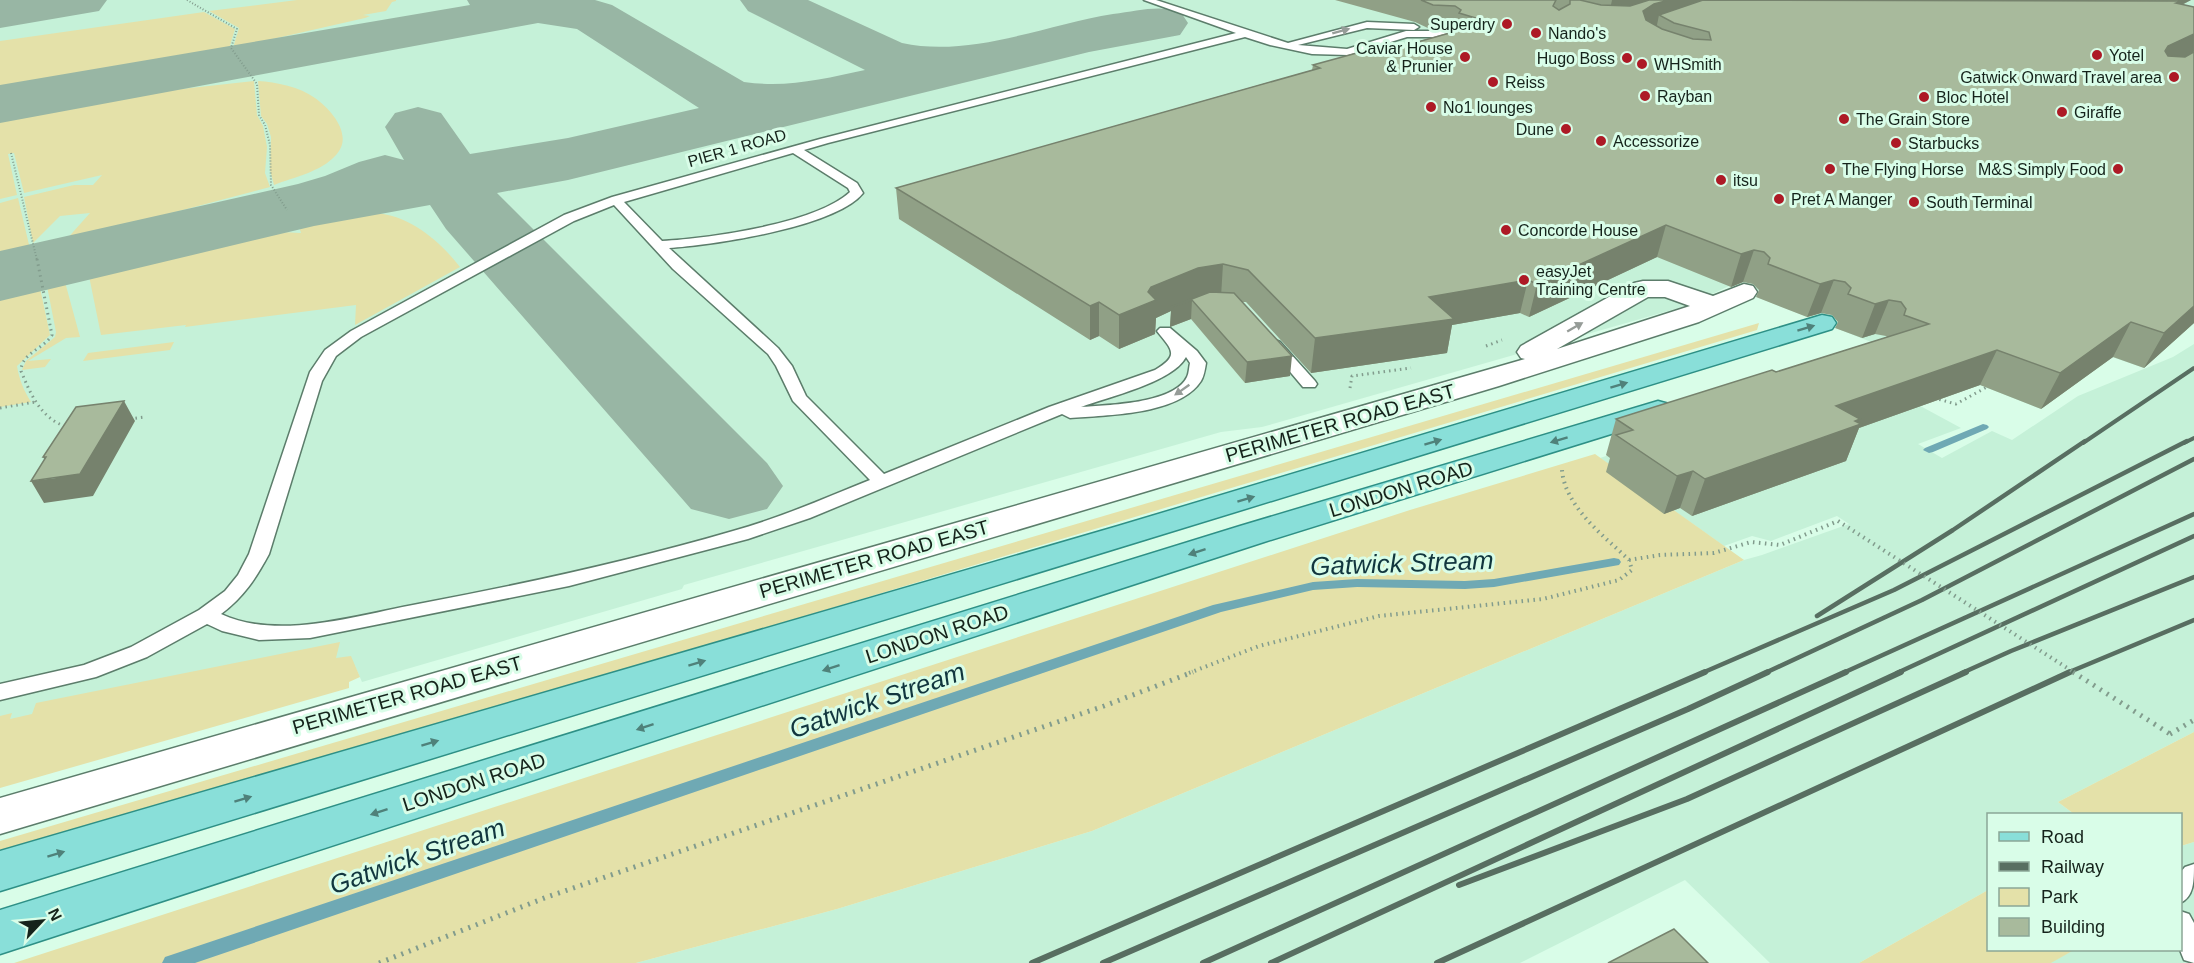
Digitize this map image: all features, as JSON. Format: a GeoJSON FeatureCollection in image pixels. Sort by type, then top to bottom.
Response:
{"type":"FeatureCollection","features":[{"type":"Feature","properties":{"kind":"main road","name":"LONDON ROAD"},"geometry":{"type":"LineString","coordinates":[[0,871],[1130,534],[1822,323]]}},
{"type":"Feature","properties":{"kind":"main road","name":"LONDON ROAD"},"geometry":{"type":"LineString","coordinates":[[0,932],[1252,534],[1683,402]]}},
{"type":"Feature","properties":{"kind":"street","name":"PERIMETER ROAD EAST"},"geometry":{"type":"LineString","coordinates":[[0,816],[1489,380],[1730,299]]}},
{"type":"Feature","properties":{"kind":"lane"},"geometry":{"type":"LineString","coordinates":[[1148,0],[1245,34],[1285,46],[1319,52],[1348,52],[1406,34],[1450,34]]}},
{"type":"Feature","properties":{"kind":"lane"},"geometry":{"type":"LineString","coordinates":[[1285,46],[1367,25],[1415,26],[1406,34]]}},
{"type":"Feature","properties":{"kind":"lane","name":"PIER 1 ROAD"},"geometry":{"type":"LineString","coordinates":[[0,692],[64,678],[116,662],[159,642],[206,615],[240,587],[259,554],[321,362],[330,352],[356,334],[563,221],[588,209],[616,200],[794,149],[1245,34]]}},
{"type":"Feature","properties":{"kind":"lane"},"geometry":{"type":"LineString","coordinates":[[658,245],[698,243],[759,230],[834,209],[853,199],[856,193],[853,186],[794,149]]}},
{"type":"Feature","properties":{"kind":"lane"},"geometry":{"type":"LineString","coordinates":[[616,200],[678,266],[773,351],[784,366],[799,398],[882,482]]}},
{"type":"Feature","properties":{"kind":"lane"},"geometry":{"type":"LineString","coordinates":[[206,615],[243,630],[259,633],[289,633],[340,626],[505,594],[741,535],[803,514],[1042,417],[1144,380],[1174,365],[1180,356],[1180,350],[1161,324],[1192,354],[1198,363],[1196,378],[1182,391],[1163,400],[1144,406],[1042,417]]}},
{"type":"Feature","properties":{"kind":"lane"},"geometry":{"type":"LineString","coordinates":[[1266,336],[1310,384]]}},
{"type":"Feature","properties":{"kind":"lane"},"geometry":{"type":"LineString","coordinates":[[2182,891],[2194,874]]}},
{"type":"Feature","properties":{"kind":"lane"},"geometry":{"type":"LineString","coordinates":[[2182,924],[2194,951]]}},
{"type":"Feature","properties":{"kind":"path"},"geometry":{"type":"LineString","coordinates":[[187,0],[237,29],[231,48],[257,84],[259,115],[266,125],[270,146],[271,185],[286,210]]}},
{"type":"Feature","properties":{"kind":"path"},"geometry":{"type":"LineString","coordinates":[[11,153],[42,279],[52,334],[50,340],[24,361],[21,367],[35,402],[48,417],[62,426],[75,427]]}},
{"type":"Feature","properties":{"kind":"path"},"geometry":{"type":"LineString","coordinates":[[1928,395],[1938,401],[1956,404],[1987,387]]}},
{"type":"Feature","properties":{"kind":"path"},"geometry":{"type":"LineString","coordinates":[[0,408],[35,402]]}},
{"type":"Feature","properties":{"kind":"path"},"geometry":{"type":"LineString","coordinates":[[122,420],[146,417]]}},
{"type":"Feature","properties":{"kind":"path"},"geometry":{"type":"LineString","coordinates":[[380,963],[547,897],[1104,706],[1259,646],[1379,616],[1543,599],[1619,580],[1632,570],[1629,560],[1592,522],[1569,494],[1561,473],[1567,465]]}},
{"type":"Feature","properties":{"kind":"path"},"geometry":{"type":"LineString","coordinates":[[1629,560],[1660,555],[1714,553],[1751,542],[1780,545],[1838,521],[2170,734],[2194,720]]}},
{"type":"Feature","properties":{"kind":"shaded area"},"geometry":{"type":"Polygon","coordinates":[[[0,0],[2194,0],[2194,322],[2144,368],[2112,357],[2041,409],[1729,286],[1689,305],[1262,427],[1221,432],[684,585],[682,589],[362,682],[355,666],[0,761],[0,0]]]}},
{"type":"Feature","properties":{"kind":"shaded area"},"geometry":{"type":"Polygon","coordinates":[[[2194,344],[2194,732],[2058,802],[2073,813],[1987,813],[1987,891],[1859,963],[1770,963],[1685,880],[1520,963],[636,963],[837,909],[1092,831],[1744,560],[1849,524],[1837,516],[1771,541],[1752,536],[1724,546],[1600,458],[1759,405],[1863,375],[1961,428],[1918,444],[1942,458],[1992,431],[2012,440],[2078,396],[2173,357],[2194,344]]]}},
{"type":"Feature","properties":{"kind":"shaded area"},"geometry":{"type":"Polygon","coordinates":[[[2194,842],[2194,963],[2050,963],[2071,951],[2182,951],[2182,846],[2194,842]]]}},
{"type":"Feature","properties":{"kind":"green space"},"geometry":{"type":"Polygon","coordinates":[[[297,0],[396,1],[392,2],[386,11],[363,15],[370,16],[365,18],[233,48],[239,28],[209,11],[297,0]]]}},
{"type":"Feature","properties":{"kind":"green space"},"geometry":{"type":"Polygon","coordinates":[[[204,12],[235,29],[229,49],[126,68],[0,86],[0,41],[204,12]]]}},
{"type":"Feature","properties":{"kind":"green space"},"geometry":{"type":"Polygon","coordinates":[[[254,81],[257,115],[263,126],[267,147],[265,173],[270,187],[65,241],[90,213],[60,216],[33,243],[24,197],[74,185],[93,185],[102,175],[24,193],[14,153],[8,154],[17,195],[0,199],[0,117],[163,91],[254,81]]]}},
{"type":"Feature","properties":{"kind":"green space"},"geometry":{"type":"Polygon","coordinates":[[[258,81],[295,88],[309,94],[328,109],[339,124],[343,140],[341,148],[330,161],[315,170],[274,185],[270,170],[271,137],[267,124],[261,116],[258,81]]]}},
{"type":"Feature","properties":{"kind":"green space"},"geometry":{"type":"Polygon","coordinates":[[[18,198],[30,249],[0,256],[0,203],[18,198]]]}},
{"type":"Feature","properties":{"kind":"green space"},"geometry":{"type":"Polygon","coordinates":[[[375,213],[400,218],[411,224],[443,247],[460,267],[355,325],[356,305],[185,327],[186,325],[101,335],[89,276],[258,236],[280,232],[301,233],[299,226],[375,213]]]}},
{"type":"Feature","properties":{"kind":"green space"},"geometry":{"type":"Polygon","coordinates":[[[65,282],[80,337],[66,338],[28,361],[51,359],[45,367],[22,370],[26,361],[55,337],[47,286],[65,282]]]}},
{"type":"Feature","properties":{"kind":"green space"},"geometry":{"type":"Polygon","coordinates":[[[40,288],[50,335],[17,366],[22,385],[31,402],[0,407],[0,297],[40,288]]]}},
{"type":"Feature","properties":{"kind":"green space"},"geometry":{"type":"Polygon","coordinates":[[[1759,323],[1757,330],[0,858],[0,841],[1759,323]]]}},
{"type":"Feature","properties":{"kind":"green space"},"geometry":{"type":"Polygon","coordinates":[[[174,342],[170,350],[83,361],[88,353],[174,342]]]}},
{"type":"Feature","properties":{"kind":"green space"},"geometry":{"type":"Polygon","coordinates":[[[1595,454],[1744,560],[1092,831],[837,909],[636,963],[14,963],[1410,510],[1595,454]]]}},
{"type":"Feature","properties":{"kind":"green space"},"geometry":{"type":"Polygon","coordinates":[[[340,642],[336,658],[351,656],[360,677],[349,682],[349,688],[0,788],[0,716],[12,713],[10,719],[32,714],[36,703],[340,642]]]}},
{"type":"Feature","properties":{"kind":"green space"},"geometry":{"type":"Polygon","coordinates":[[[2194,732],[2194,842],[2182,846],[2182,813],[2073,813],[2058,802],[2194,732]]]}},
{"type":"Feature","properties":{"kind":"green space"},"geometry":{"type":"Polygon","coordinates":[[[1987,891],[1987,951],[2072,951],[2051,963],[1859,963],[1987,891]]]}},
{"type":"Feature","properties":{"kind":"building","name":"South Terminal"},"geometry":{"type":"Polygon","coordinates":[[[1421,0],[1556,0],[1553,6],[1559,10],[1570,4],[1570,0],[1601,5],[1630,6],[1649,0],[1669,0],[1654,4],[1643,11],[1646,20],[1662,29],[1693,39],[1711,40],[1709,32],[1674,23],[1659,15],[1703,0],[2182,1],[2176,3],[2194,7],[2194,34],[2168,46],[2165,51],[2168,56],[2185,57],[2194,52],[2194,306],[2164,333],[2131,322],[2060,373],[1997,350],[1836,406],[1860,419],[1855,421],[1861,424],[1705,479],[1693,471],[1677,476],[1616,435],[1633,430],[1616,419],[1929,324],[1904,315],[1906,309],[1901,302],[1889,300],[1875,304],[1848,294],[1851,288],[1845,282],[1834,280],[1820,284],[1768,264],[1770,258],[1764,252],[1754,250],[1741,254],[1666,225],[1537,284],[1528,280],[1429,297],[1454,319],[1315,338],[1248,270],[1223,264],[1198,268],[1151,287],[1148,292],[1156,300],[1119,315],[1099,302],[1090,306],[896,188],[1320,68],[1313,65],[1364,51],[1375,54],[1489,22],[1459,13],[1461,10],[1455,6],[1433,5],[1421,0]]]}},
{"type":"Feature","properties":{"kind":"building"},"geometry":{"type":"Polygon","coordinates":[[[1210,292],[1234,293],[1292,356],[1247,362],[1192,300],[1171,307],[1210,292]]]}},
{"type":"Feature","properties":{"kind":"building"},"geometry":{"type":"Polygon","coordinates":[[[124,401],[80,474],[31,481],[46,457],[43,457],[76,407],[124,401]]]}},
{"type":"Feature","properties":{"kind":"building"},"geometry":{"type":"Polygon","coordinates":[[[1674,929],[1708,963],[1608,963],[1674,929]]]}},
{"type":"Feature","properties":{"kind":"waterway","name":"Gatwick Stream"},"geometry":{"type":"LineString","coordinates":[[1929,450],[1983,427]]}},
{"type":"Feature","properties":{"kind":"waterway","name":"Gatwick Stream"},"geometry":{"type":"LineString","coordinates":[[171,963],[1218,608],[1313,586],[1357,583],[1465,585],[1494,583],[1614,562]]}},
{"type":"Feature","properties":{"kind":"taxiway"},"geometry":{"type":"LineString","coordinates":[[0,12],[81,0]]}},
{"type":"Feature","properties":{"kind":"taxiway"},"geometry":{"type":"LineString","coordinates":[[493,0],[538,7]]}},
{"type":"Feature","properties":{"kind":"taxiway"},"geometry":{"type":"LineString","coordinates":[[538,7],[569,0]]}},
{"type":"Feature","properties":{"kind":"taxiway"},"geometry":{"type":"LineString","coordinates":[[766,0],[884,57],[915,64],[955,64]]}},
{"type":"Feature","properties":{"kind":"taxiway"},"geometry":{"type":"LineString","coordinates":[[0,104],[538,7]]}},
{"type":"Feature","properties":{"kind":"taxiway"},"geometry":{"type":"LineString","coordinates":[[538,7],[593,16],[727,98],[759,103],[799,102]]}},
{"type":"Feature","properties":{"kind":"taxiway"},"geometry":{"type":"LineString","coordinates":[[451,179],[568,159],[1089,35],[1161,23]]}},
{"type":"Feature","properties":{"kind":"taxiway"},"geometry":{"type":"LineString","coordinates":[[418,127],[451,179]]}},
{"type":"Feature","properties":{"kind":"taxiway"},"geometry":{"type":"LineString","coordinates":[[314,203],[351,192],[385,177]]}},
{"type":"Feature","properties":{"kind":"taxiway"},"geometry":{"type":"LineString","coordinates":[[314,203],[451,179]]}},
{"type":"Feature","properties":{"kind":"taxiway"},"geometry":{"type":"LineString","coordinates":[[451,179],[473,213],[729,486]]}},
{"type":"Feature","properties":{"kind":"taxiway"},"geometry":{"type":"LineString","coordinates":[[0,276],[314,203]]}},
{"type":"Feature","properties":{"kind":"railway"},"geometry":{"type":"LineString","coordinates":[[2083,443],[2194,368]]}},
{"type":"Feature","properties":{"kind":"railway"},"geometry":{"type":"LineString","coordinates":[[2184,443],[2194,438]]}},
{"type":"Feature","properties":{"kind":"railway"},"geometry":{"type":"LineString","coordinates":[[1817,616],[1953,530],[2085,441]]}},
{"type":"Feature","properties":{"kind":"railway"},"geometry":{"type":"LineString","coordinates":[[1702,673],[1894,590],[2187,441]]}},
{"type":"Feature","properties":{"kind":"railway"},"geometry":{"type":"LineString","coordinates":[[1765,673],[1922,600],[2194,459]]}},
{"type":"Feature","properties":{"kind":"railway"},"geometry":{"type":"LineString","coordinates":[[1843,673],[2194,514]]}},
{"type":"Feature","properties":{"kind":"railway"},"geometry":{"type":"LineString","coordinates":[[1897,673],[2194,536]]}},
{"type":"Feature","properties":{"kind":"railway"},"geometry":{"type":"LineString","coordinates":[[1962,673],[2194,577]]}},
{"type":"Feature","properties":{"kind":"railway"},"geometry":{"type":"LineString","coordinates":[[2067,673],[2194,620]]}},
{"type":"Feature","properties":{"kind":"railway"},"geometry":{"type":"LineString","coordinates":[[1032,963],[1705,672]]}},
{"type":"Feature","properties":{"kind":"railway"},"geometry":{"type":"LineString","coordinates":[[1103,963],[1688,709],[1768,672]]}},
{"type":"Feature","properties":{"kind":"railway"},"geometry":{"type":"LineString","coordinates":[[1203,963],[1846,672]]}},
{"type":"Feature","properties":{"kind":"railway"},"geometry":{"type":"LineString","coordinates":[[1271,963],[1901,672]]}},
{"type":"Feature","properties":{"kind":"railway"},"geometry":{"type":"LineString","coordinates":[[1459,885],[1687,799],[1966,672]]}},
{"type":"Feature","properties":{"kind":"railway"},"geometry":{"type":"LineString","coordinates":[[1437,963],[2070,672]]}},
{"type":"Feature","properties":{"kind":"place","name":"Superdry"},"geometry":{"type":"Point","coordinates":[1507,24]}},
{"type":"Feature","properties":{"kind":"place","name":"Nando's"},"geometry":{"type":"Point","coordinates":[1536,33]}},
{"type":"Feature","properties":{"kind":"place","name":"Yotel"},"geometry":{"type":"Point","coordinates":[2097,55]}},
{"type":"Feature","properties":{"kind":"place","name":"Caviar House & Prunier"},"geometry":{"type":"Point","coordinates":[1465,57]}},
{"type":"Feature","properties":{"kind":"place","name":"Hugo Boss"},"geometry":{"type":"Point","coordinates":[1627,58]}},
{"type":"Feature","properties":{"kind":"place","name":"WHSmith"},"geometry":{"type":"Point","coordinates":[1642,64]}},
{"type":"Feature","properties":{"kind":"place","name":"Gatwick Onward Travel area"},"geometry":{"type":"Point","coordinates":[2174,77]}},
{"type":"Feature","properties":{"kind":"place","name":"Reiss"},"geometry":{"type":"Point","coordinates":[1493,82]}},
{"type":"Feature","properties":{"kind":"place","name":"Rayban"},"geometry":{"type":"Point","coordinates":[1645,96]}},
{"type":"Feature","properties":{"kind":"place","name":"Bloc Hotel"},"geometry":{"type":"Point","coordinates":[1924,97]}},
{"type":"Feature","properties":{"kind":"place","name":"No1 lounges"},"geometry":{"type":"Point","coordinates":[1431,107]}},
{"type":"Feature","properties":{"kind":"place","name":"Giraffe"},"geometry":{"type":"Point","coordinates":[2062,112]}},
{"type":"Feature","properties":{"kind":"place","name":"The Grain Store"},"geometry":{"type":"Point","coordinates":[1844,119]}},
{"type":"Feature","properties":{"kind":"place","name":"Dune"},"geometry":{"type":"Point","coordinates":[1566,129]}},
{"type":"Feature","properties":{"kind":"place","name":"Accessorize"},"geometry":{"type":"Point","coordinates":[1601,141]}},
{"type":"Feature","properties":{"kind":"place","name":"Starbucks"},"geometry":{"type":"Point","coordinates":[1896,143]}},
{"type":"Feature","properties":{"kind":"place","name":"The Flying Horse"},"geometry":{"type":"Point","coordinates":[1830,169]}},
{"type":"Feature","properties":{"kind":"place","name":"M&S Simply Food"},"geometry":{"type":"Point","coordinates":[2118,169]}},
{"type":"Feature","properties":{"kind":"place","name":"itsu"},"geometry":{"type":"Point","coordinates":[1721,180]}},
{"type":"Feature","properties":{"kind":"place","name":"Pret A Manger"},"geometry":{"type":"Point","coordinates":[1779,199]}},
{"type":"Feature","properties":{"kind":"place","name":"South Terminal"},"geometry":{"type":"Point","coordinates":[1914,202]}},
{"type":"Feature","properties":{"kind":"place","name":"Concorde House"},"geometry":{"type":"Point","coordinates":[1506,230]}},
{"type":"Feature","properties":{"kind":"place","name":"easyJet Training Centre"},"geometry":{"type":"Point","coordinates":[1524,280]}}]}
